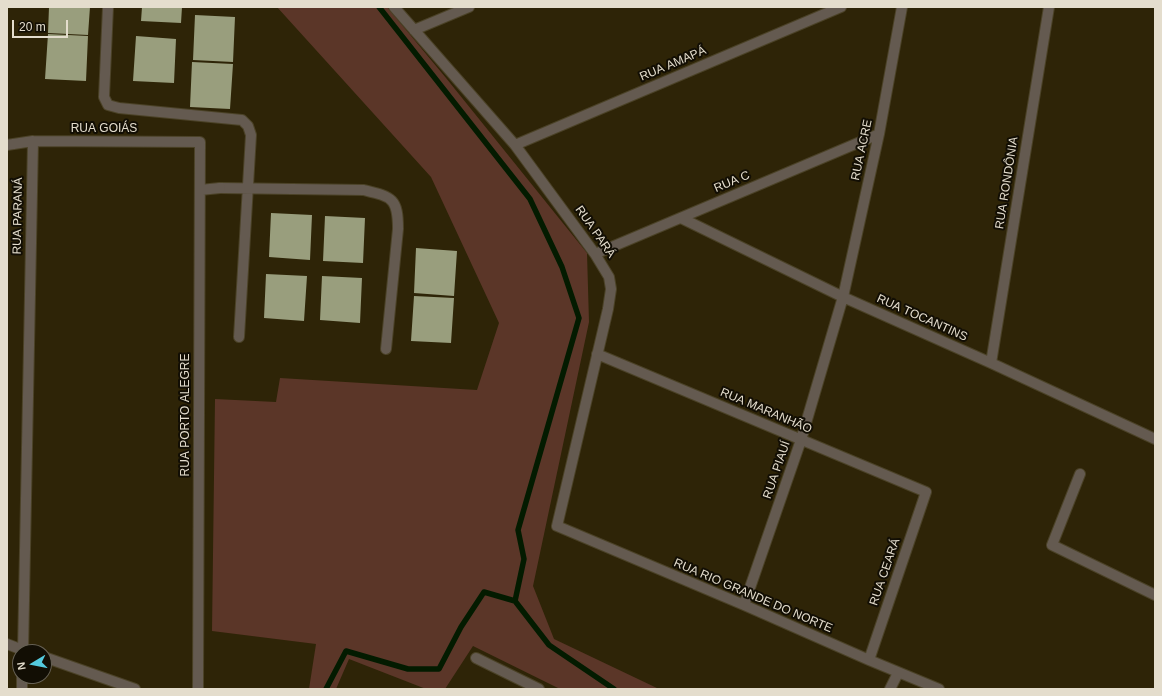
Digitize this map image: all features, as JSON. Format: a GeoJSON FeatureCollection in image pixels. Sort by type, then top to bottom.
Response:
{"type":"FeatureCollection","features":[{"type":"Feature","properties":{"kind":"street"},"geometry":{"type":"LineString","coordinates":[[108,7],[104,97],[108,105],[118,108],[242,120],[248,126],[251,135],[239,337]]}},
{"type":"Feature","properties":{"kind":"street","name":"RUA PARÁ"},"geometry":{"type":"LineString","coordinates":[[394,7],[515,145],[595,254],[609,277],[611,289],[608,309],[557,526]]}},
{"type":"Feature","properties":{"kind":"street"},"geometry":{"type":"LineString","coordinates":[[414,30],[469,7]]}},
{"type":"Feature","properties":{"kind":"street","name":"RUA AMAPÁ"},"geometry":{"type":"LineString","coordinates":[[515,145],[841,7]]}},
{"type":"Feature","properties":{"kind":"street","name":"RUA ACRE"},"geometry":{"type":"LineString","coordinates":[[844,297],[879,134],[902,7]]}},
{"type":"Feature","properties":{"kind":"street","name":"RUA RONDÔNIA"},"geometry":{"type":"LineString","coordinates":[[991,363],[1049,7]]}},
{"type":"Feature","properties":{"kind":"street","name":"RUA C"},"geometry":{"type":"LineString","coordinates":[[595,254],[879,134]]}},
{"type":"Feature","properties":{"kind":"street","name":"RUA GOIÁS"},"geometry":{"type":"LineString","coordinates":[[7,145],[33,141],[200,142]]}},
{"type":"Feature","properties":{"kind":"street","name":"RUA PARANÁ"},"geometry":{"type":"LineString","coordinates":[[25,644],[33,141]]}},
{"type":"Feature","properties":{"kind":"street","name":"RUA PORTO ALEGRE"},"geometry":{"type":"LineString","coordinates":[[198,689],[200,142]]}},
{"type":"Feature","properties":{"kind":"street"},"geometry":{"type":"LineString","coordinates":[[200,190],[220,188],[364,190],[386,196],[390,199],[396,205],[398,229],[386,349]]}},
{"type":"Feature","properties":{"kind":"street","name":"RUA TOCANTINS"},"geometry":{"type":"LineString","coordinates":[[681,218],[844,297],[1155,439]]}},
{"type":"Feature","properties":{"kind":"street","name":"RUA PIAUÍ"},"geometry":{"type":"LineString","coordinates":[[744,605],[801,440],[844,297]]}},
{"type":"Feature","properties":{"kind":"street","name":"RUA MARANHÃO"},"geometry":{"type":"LineString","coordinates":[[597,354],[926,492]]}},
{"type":"Feature","properties":{"kind":"street"},"geometry":{"type":"LineString","coordinates":[[1080,474],[1052,545],[1155,595]]}},
{"type":"Feature","properties":{"kind":"street","name":"RUA CEARÁ"},"geometry":{"type":"LineString","coordinates":[[869,660],[926,492]]}},
{"type":"Feature","properties":{"kind":"street","name":"RUA RIO GRANDE DO NORTE"},"geometry":{"type":"LineString","coordinates":[[557,526],[744,605],[898,673],[939,689]]}},
{"type":"Feature","properties":{"kind":"street"},"geometry":{"type":"LineString","coordinates":[[476,658],[539,689]]}},
{"type":"Feature","properties":{"kind":"street"},"geometry":{"type":"LineString","coordinates":[[52,660],[135,689]]}},
{"type":"Feature","properties":{"kind":"street"},"geometry":{"type":"LineString","coordinates":[[890,689],[898,673]]}},
{"type":"Feature","properties":{"kind":"shaded area"},"geometry":{"type":"Polygon","coordinates":[[[277,7],[387,7],[587,253],[589,322],[533,586],[554,639],[659,689],[560,689],[473,646],[445,689],[426,689],[349,659],[336,689],[309,689],[316,644],[212,631],[215,399],[276,402],[280,378],[477,390],[499,323],[431,177],[277,7]]]}},
{"type":"Feature","properties":{"kind":"building"},"geometry":{"type":"Polygon","coordinates":[[[49,7],[90,7],[88,35],[48,33],[49,7]]]}},
{"type":"Feature","properties":{"kind":"building"},"geometry":{"type":"Polygon","coordinates":[[[142,7],[182,7],[181,23],[141,21],[142,7]]]}},
{"type":"Feature","properties":{"kind":"building"},"geometry":{"type":"Polygon","coordinates":[[[195,15],[235,17],[233,62],[193,60],[195,15]]]}},
{"type":"Feature","properties":{"kind":"building"},"geometry":{"type":"Polygon","coordinates":[[[48,34],[88,36],[86,81],[45,79],[48,34]]]}},
{"type":"Feature","properties":{"kind":"building"},"geometry":{"type":"Polygon","coordinates":[[[136,36],[176,39],[174,83],[133,81],[136,36]]]}},
{"type":"Feature","properties":{"kind":"building"},"geometry":{"type":"Polygon","coordinates":[[[192,62],[233,64],[230,109],[190,107],[192,62]]]}},
{"type":"Feature","properties":{"kind":"building"},"geometry":{"type":"Polygon","coordinates":[[[271,213],[312,215],[310,260],[269,257],[271,213]]]}},
{"type":"Feature","properties":{"kind":"building"},"geometry":{"type":"Polygon","coordinates":[[[325,216],[365,218],[363,263],[323,261],[325,216]]]}},
{"type":"Feature","properties":{"kind":"building"},"geometry":{"type":"Polygon","coordinates":[[[416,248],[457,251],[454,296],[414,293],[416,248]]]}},
{"type":"Feature","properties":{"kind":"building"},"geometry":{"type":"Polygon","coordinates":[[[266,274],[307,276],[304,321],[264,318],[266,274]]]}},
{"type":"Feature","properties":{"kind":"building"},"geometry":{"type":"Polygon","coordinates":[[[322,276],[362,278],[360,323],[320,320],[322,276]]]}},
{"type":"Feature","properties":{"kind":"building"},"geometry":{"type":"Polygon","coordinates":[[[414,296],[454,298],[451,343],[411,341],[414,296]]]}},
{"type":"Feature","properties":{"kind":"waterway"},"geometry":{"type":"LineString","coordinates":[[379,7],[530,199],[562,267],[579,318],[518,530],[524,559],[515,601],[549,645],[614,689]]}},
{"type":"Feature","properties":{"kind":"waterway"},"geometry":{"type":"LineString","coordinates":[[326,689],[346,651],[408,669],[439,669],[461,627],[484,592],[515,601]]}}]}
